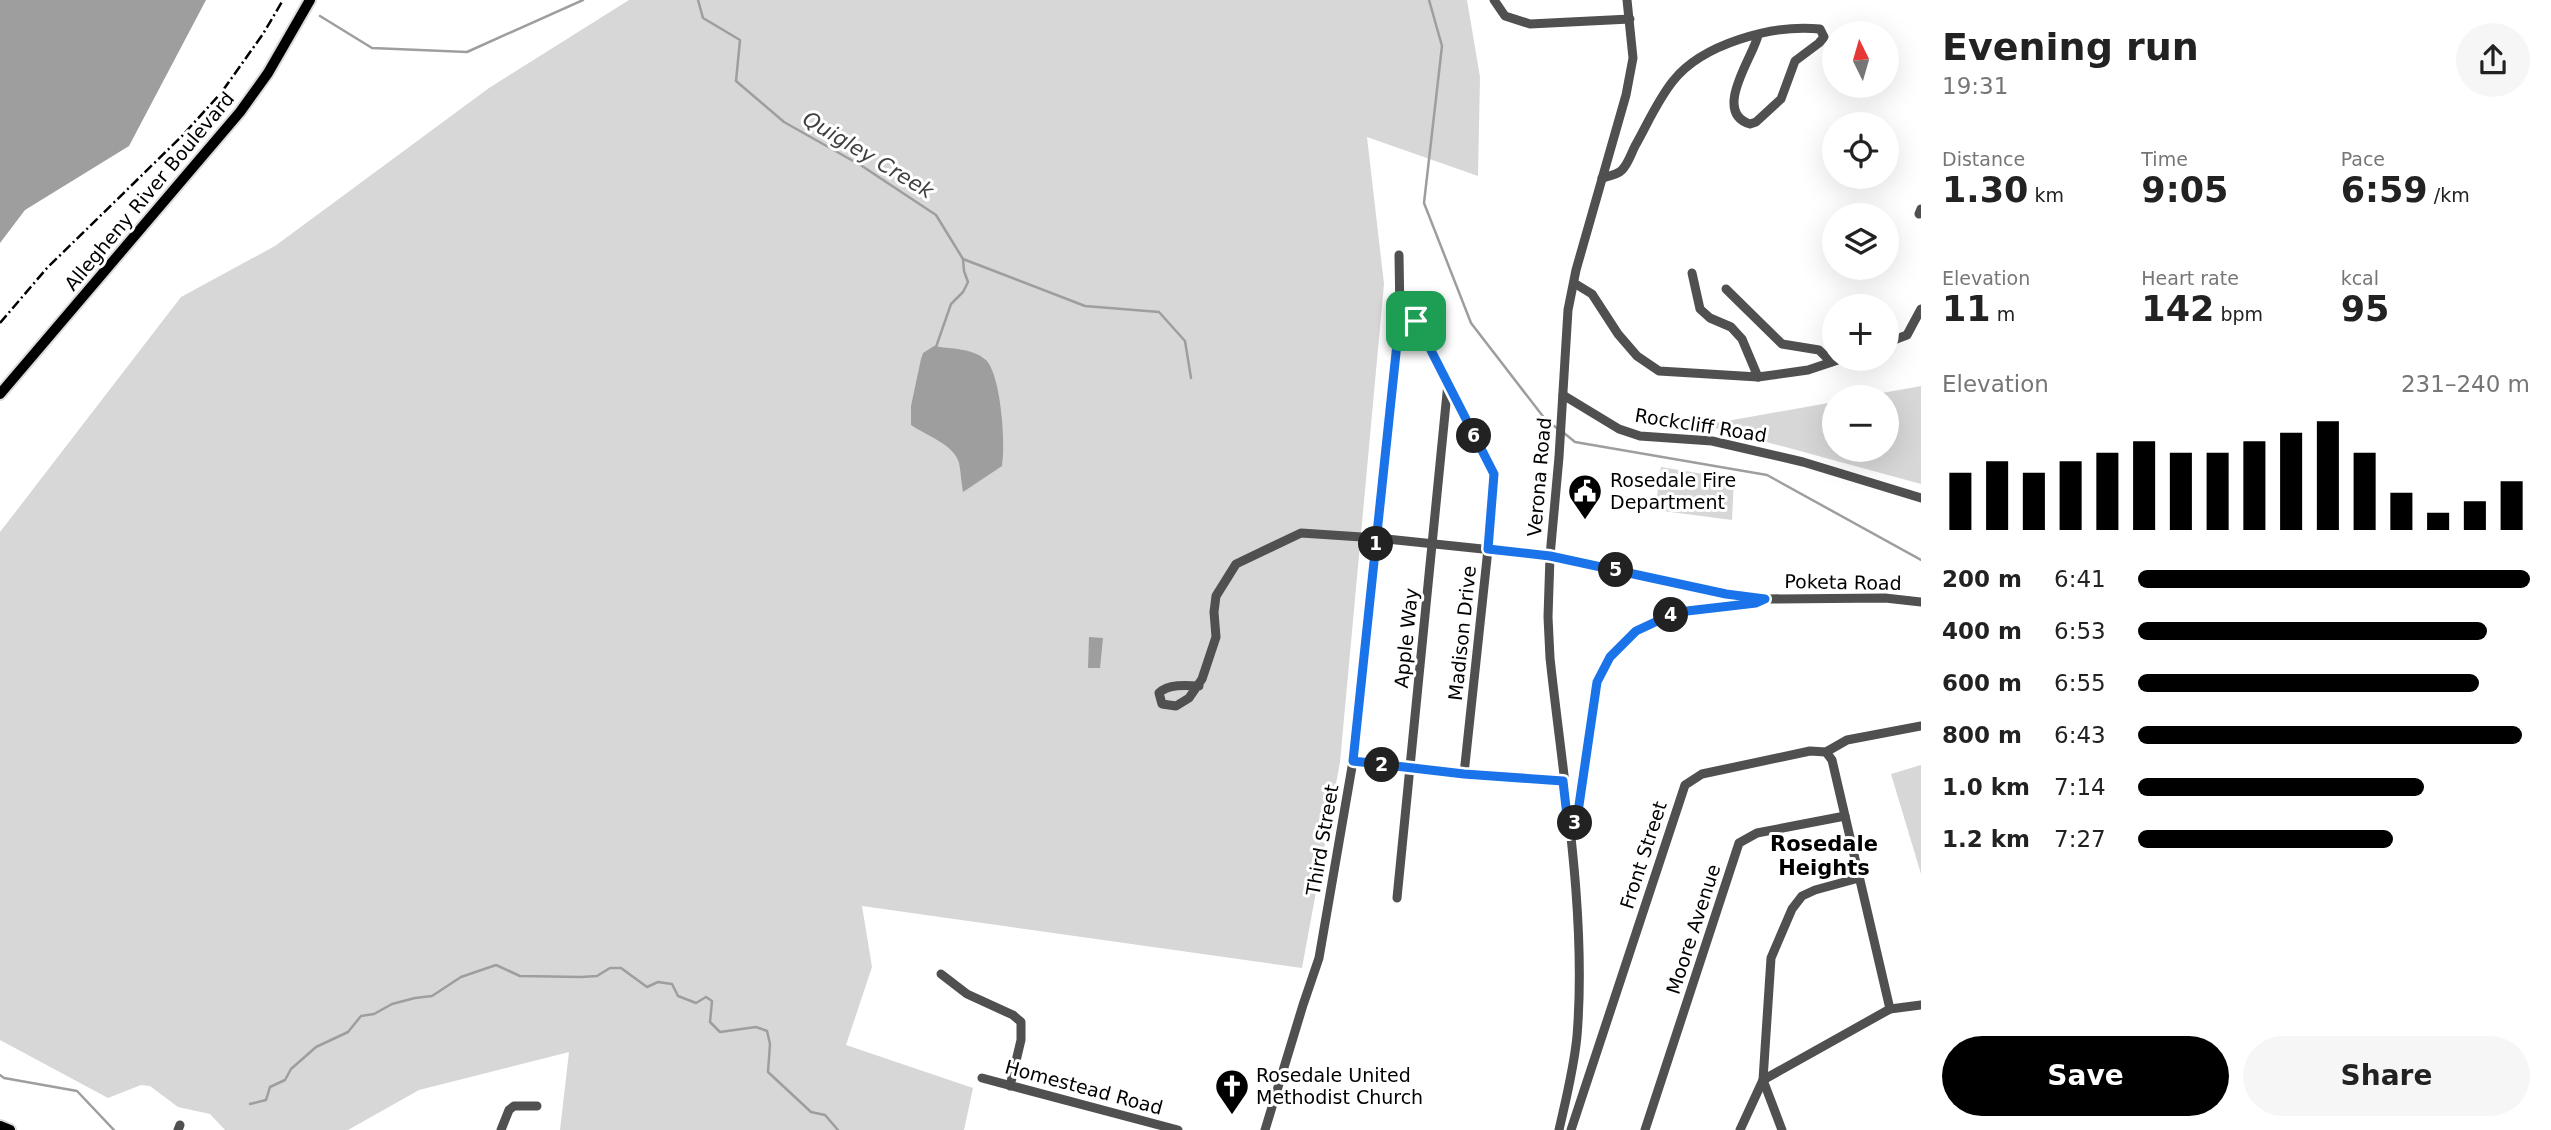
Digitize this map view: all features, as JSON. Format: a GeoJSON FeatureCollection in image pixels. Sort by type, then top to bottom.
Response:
{"type":"FeatureCollection","features":[{"type":"Feature","properties":{"kind":"main road","name":"Allegheny River Boulevard"},"geometry":{"type":"LineString","coordinates":[[0,394],[240,112],[281,51],[310,0]]}},
{"type":"Feature","properties":{"kind":"main road"},"geometry":{"type":"LineString","coordinates":[[0,1126],[10,1130]]}},
{"type":"Feature","properties":{"kind":"street"},"geometry":{"type":"LineString","coordinates":[[1494,0],[1505,16],[1530,24],[1630,19]]}},
{"type":"Feature","properties":{"kind":"street","name":"Verona Road"},"geometry":{"type":"LineString","coordinates":[[1559,1130],[1572,1073],[1577,1034],[1577,909],[1548,617],[1550,556],[1568,310],[1626,94],[1633,58],[1627,0]]}},
{"type":"Feature","properties":{"kind":"street"},"geometry":{"type":"LineString","coordinates":[[1602,178],[1621,170],[1656,107],[1680,74],[1721,46],[1758,35],[1779,29],[1819,29],[1824,37],[1795,61],[1781,99],[1756,122],[1750,124],[1740,119],[1736,111],[1736,92],[1739,75],[1757,42],[1758,35]]}},
{"type":"Feature","properties":{"kind":"street","name":"Third Street"},"geometry":{"type":"LineString","coordinates":[[1265,1130],[1320,958],[1353,761],[1400,315],[1399,255]]}},
{"type":"Feature","properties":{"kind":"street"},"geometry":{"type":"LineString","coordinates":[[1692,273],[1700,309],[1710,318],[1731,327],[1742,339],[1758,377]]}},
{"type":"Feature","properties":{"kind":"street"},"geometry":{"type":"LineString","coordinates":[[1574,283],[1592,294],[1618,334],[1637,356],[1658,371],[1758,377],[1808,370],[1822,365]]}},
{"type":"Feature","properties":{"kind":"street"},"geometry":{"type":"LineString","coordinates":[[1726,289],[1782,344],[1819,350],[1822,353]]}},
{"type":"Feature","properties":{"kind":"street"},"geometry":{"type":"LineString","coordinates":[[1899,338],[1907,335],[1921,309]]}},
{"type":"Feature","properties":{"kind":"street","name":"Madison Drive"},"geometry":{"type":"LineString","coordinates":[[1400,315],[1416,321],[1494,474],[1464,774]]}},
{"type":"Feature","properties":{"kind":"street","name":"Apple Way"},"geometry":{"type":"LineString","coordinates":[[1397,898],[1448,383]]}},
{"type":"Feature","properties":{"kind":"street","name":"Rockcliff Road"},"geometry":{"type":"LineString","coordinates":[[1563,395],[1619,429],[1640,436],[1712,441],[1803,462],[1921,498]]}},
{"type":"Feature","properties":{"kind":"street","name":"Poketa Road"},"geometry":{"type":"LineString","coordinates":[[1199,686],[1216,637],[1216,596],[1236,564],[1301,533],[1550,556],[1726,594],[1765,599],[1885,598],[1921,602]]}},
{"type":"Feature","properties":{"kind":"street"},"geometry":{"type":"LineString","coordinates":[[1569,834],[1577,819],[1597,682],[1610,657],[1636,631],[1666,617],[1687,611],[1756,603],[1765,599]]}},
{"type":"Feature","properties":{"kind":"street","name":"Front Street"},"geometry":{"type":"LineString","coordinates":[[1571,1130],[1685,785],[1702,774],[1810,751],[1826,752],[1847,740],[1921,726]]}},
{"type":"Feature","properties":{"kind":"street"},"geometry":{"type":"LineString","coordinates":[[1826,752],[1832,760],[1890,1009]]}},
{"type":"Feature","properties":{"kind":"street"},"geometry":{"type":"LineString","coordinates":[[1353,761],[1409,769],[1563,781]]}},
{"type":"Feature","properties":{"kind":"street","name":"Moore Avenue"},"geometry":{"type":"LineString","coordinates":[[1645,1130],[1739,843],[1757,833],[1845,816]]}},
{"type":"Feature","properties":{"kind":"street"},"geometry":{"type":"LineString","coordinates":[[1740,1130],[1763,1080],[1771,958],[1792,909],[1802,897],[1815,890],[1859,878]]}},
{"type":"Feature","properties":{"kind":"street"},"geometry":{"type":"LineString","coordinates":[[940,974],[967,995],[1013,1015],[1021,1022],[1021,1040],[1010,1086]]}},
{"type":"Feature","properties":{"kind":"street"},"geometry":{"type":"LineString","coordinates":[[1763,1080],[1890,1009],[1921,1006]]}},
{"type":"Feature","properties":{"kind":"street","name":"Homestead Road"},"geometry":{"type":"LineString","coordinates":[[982,1079],[1178,1130]]}},
{"type":"Feature","properties":{"kind":"street"},"geometry":{"type":"LineString","coordinates":[[1763,1080],[1782,1130]]}},
{"type":"Feature","properties":{"kind":"street"},"geometry":{"type":"LineString","coordinates":[[501,1130],[509,1110],[514,1106],[537,1106]]}},
{"type":"Feature","properties":{"kind":"shaded area"},"geometry":{"type":"Polygon","coordinates":[[[0,0],[206,0],[129,146],[25,210],[0,243],[0,0]]]}},
{"type":"Feature","properties":{"kind":"shaded area"},"geometry":{"type":"Polygon","coordinates":[[[629,0],[1467,0],[1480,77],[1478,176],[1367,137],[1384,284],[1340,762],[1302,968],[862,906],[872,967],[846,1045],[973,1088],[964,1130],[560,1130],[569,1052],[419,1090],[348,1130],[225,1130],[210,1114],[178,1107],[150,1086],[141,1085],[108,1098],[0,1040],[0,532],[181,297],[275,246],[489,88],[629,0]]]}},
{"type":"Feature","properties":{"kind":"shaded area"},"geometry":{"type":"Polygon","coordinates":[[[934,346],[968,351],[981,356],[991,368],[999,395],[1003,427],[1002,466],[963,492],[956,456],[945,445],[911,425],[911,406],[921,359],[923,353],[934,346]]]}},
{"type":"Feature","properties":{"kind":"shaded area"},"geometry":{"type":"Polygon","coordinates":[[[1921,386],[1921,484],[1840,462],[1899,462],[1899,390],[1921,386]]]}},
{"type":"Feature","properties":{"kind":"shaded area"},"geometry":{"type":"Polygon","coordinates":[[[1822,404],[1822,457],[1704,425],[1822,404]]]}},
{"type":"Feature","properties":{"kind":"shaded area"},"geometry":{"type":"Polygon","coordinates":[[[1661,467],[1734,479],[1732,520],[1655,510],[1661,467]]]}},
{"type":"Feature","properties":{"kind":"shaded area"},"geometry":{"type":"Polygon","coordinates":[[[1089,637],[1103,638],[1100,668],[1088,668],[1089,637]]]}},
{"type":"Feature","properties":{"kind":"shaded area"},"geometry":{"type":"Polygon","coordinates":[[[1921,765],[1921,874],[1891,774],[1921,765]]]}},
{"type":"Feature","properties":{"kind":"waterway","name":"Quigley Creek"},"geometry":{"type":"LineString","coordinates":[[320,16],[372,48],[467,52],[583,0]]}},
{"type":"Feature","properties":{"kind":"waterway","name":"Quigley Creek"},"geometry":{"type":"LineString","coordinates":[[698,0],[703,18],[740,40],[736,81],[784,122],[862,166],[936,215],[963,259],[1085,306],[1159,312],[1185,341],[1191,378]]}},
{"type":"Feature","properties":{"kind":"waterway"},"geometry":{"type":"LineString","coordinates":[[1429,0],[1442,46],[1424,203],[1471,323],[1545,419],[1558,429]]}},
{"type":"Feature","properties":{"kind":"waterway"},"geometry":{"type":"LineString","coordinates":[[936,347],[951,304],[963,292],[968,282],[963,259]]}},
{"type":"Feature","properties":{"kind":"waterway"},"geometry":{"type":"LineString","coordinates":[[1564,433],[1575,442],[1767,475],[1921,560]]}},
{"type":"Feature","properties":{"kind":"waterway"},"geometry":{"type":"LineString","coordinates":[[250,1104],[266,1100],[270,1087],[285,1080],[291,1069],[316,1047],[348,1032],[361,1016],[374,1014],[392,1004],[432,996],[461,977],[496,965],[520,976],[597,976],[610,968],[621,968],[647,987],[658,982],[672,984],[678,996],[696,1003],[706,997],[712,1001],[710,1022],[720,1032],[756,1027],[767,1031],[770,1044],[768,1072],[811,1112],[825,1115],[838,1130]]}},
{"type":"Feature","properties":{"kind":"waterway"},"geometry":{"type":"LineString","coordinates":[[0,1075],[4,1078],[77,1091],[114,1130]]}},
{"type":"Feature","properties":{"kind":"railway"},"geometry":{"type":"LineString","coordinates":[[0,323],[47,268],[182,136],[221,93],[263,34],[283,0]]}},
{"type":"Feature","properties":{"kind":"place","name":"Rosedale Fire Department"},"geometry":{"type":"Point","coordinates":[1585,521]}},
{"type":"Feature","properties":{"kind":"place","name":"Rosedale United Methodist Church"},"geometry":{"type":"Point","coordinates":[1232,1116]}},
{"type":"Feature","properties":{"kind":"district","name":"Rosedale Heights"},"geometry":{"type":"Point","coordinates":[1824,856]}},
{"type":"Feature","properties":{"kind":"route"},"geometry":{"type":"LineString","coordinates":[[1400,315],[1416,321],[1494,474],[1488,549],[1550,556],[1726,594],[1765,599],[1756,603],[1687,611],[1666,617],[1636,631],[1610,657],[1597,682],[1577,819],[1569,834],[1563,781],[1409,769],[1353,761],[1400,315]]}}]}
